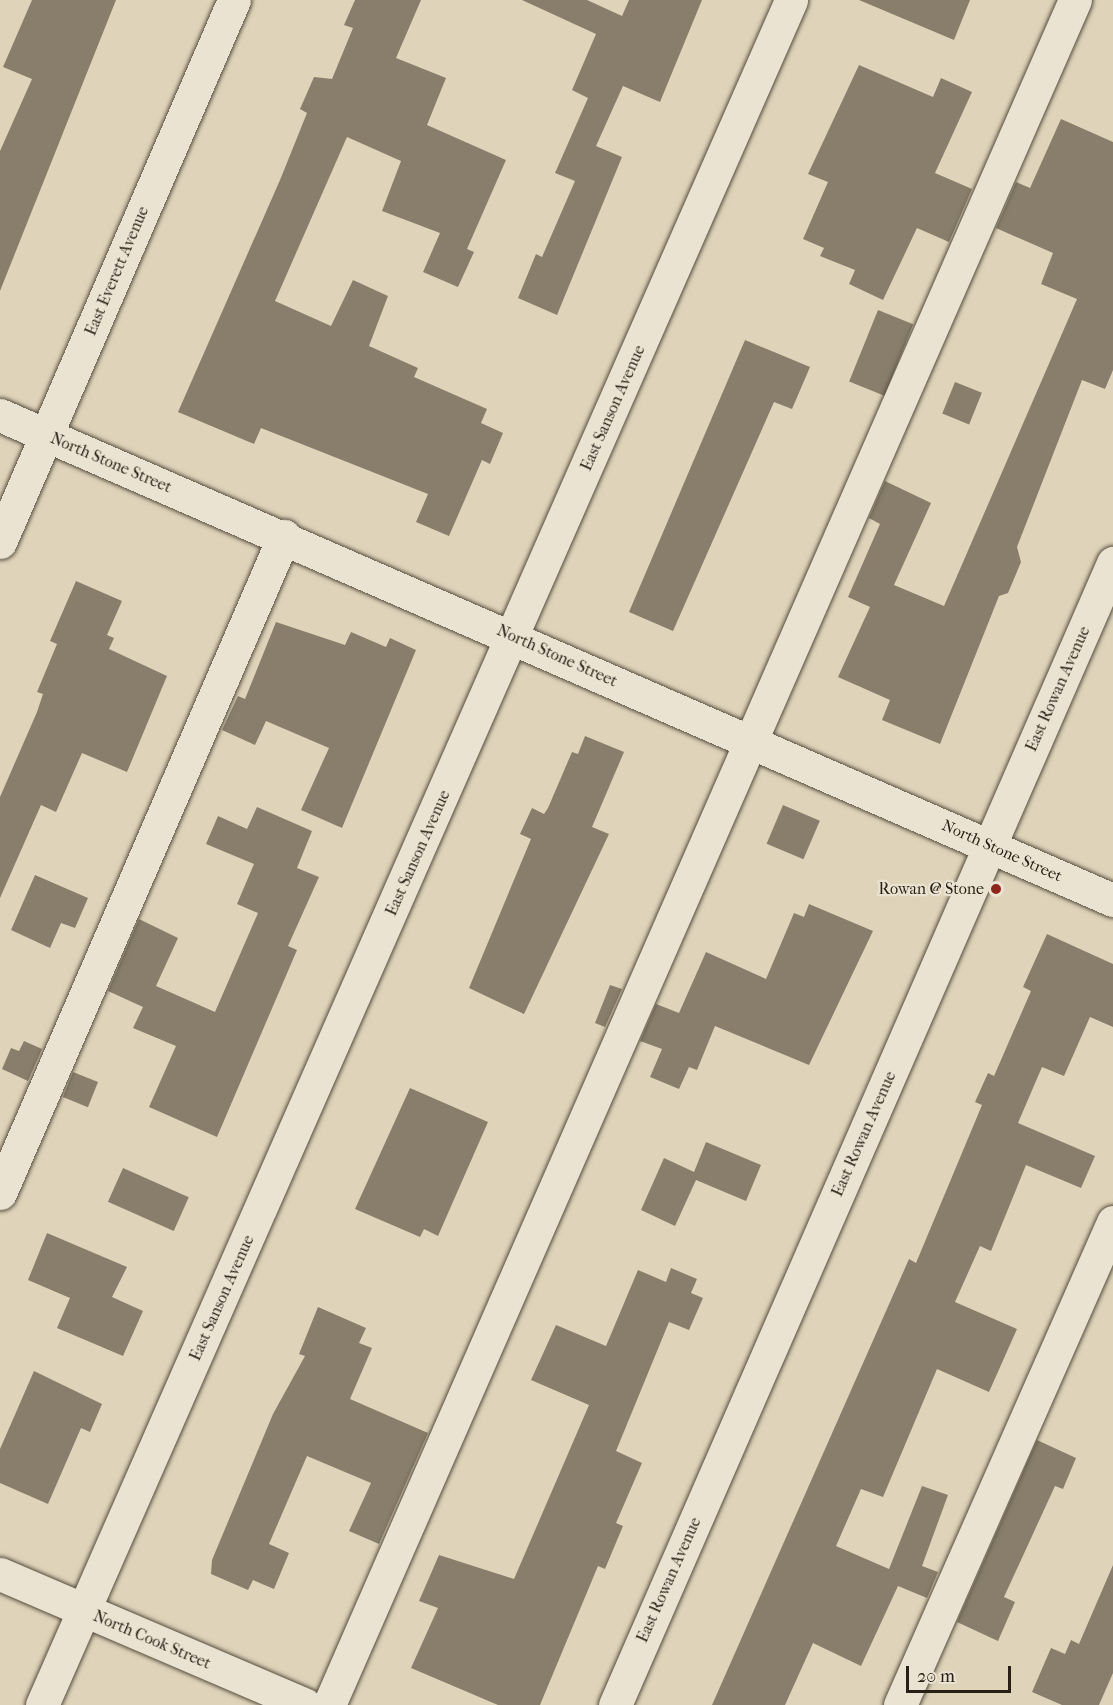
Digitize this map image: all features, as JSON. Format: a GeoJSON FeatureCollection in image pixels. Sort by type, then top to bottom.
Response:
{"type":"FeatureCollection","features":[{"type":"Feature","properties":{"kind":"street","name":"East Everett Avenue"},"geometry":{"type":"LineString","coordinates":[[0,542],[234,0]]}},
{"type":"Feature","properties":{"kind":"street","name":"East Sanson Avenue"},"geometry":{"type":"LineString","coordinates":[[42,1705],[791,0]]}},
{"type":"Feature","properties":{"kind":"street"},"geometry":{"type":"LineString","coordinates":[[329,1705],[1075,0]]}},
{"type":"Feature","properties":{"kind":"street","name":"North Stone Street"},"geometry":{"type":"LineString","coordinates":[[0,415],[284,536],[1113,900]]}},
{"type":"Feature","properties":{"kind":"street"},"geometry":{"type":"LineString","coordinates":[[0,1193],[284,536]]}},
{"type":"Feature","properties":{"kind":"street","name":"East Rowan Avenue"},"geometry":{"type":"LineString","coordinates":[[615,1705],[1113,563]]}},
{"type":"Feature","properties":{"kind":"street"},"geometry":{"type":"LineString","coordinates":[[900,1705],[1113,1222]]}},
{"type":"Feature","properties":{"kind":"street","name":"North Cook Street"},"geometry":{"type":"LineString","coordinates":[[0,1574],[305,1705]]}},
{"type":"Feature","properties":{"kind":"building"},"geometry":{"type":"Polygon","coordinates":[[[32,0],[116,0],[0,291],[0,151],[32,79],[3,67],[32,0]]]}},
{"type":"Feature","properties":{"kind":"building"},"geometry":{"type":"Polygon","coordinates":[[[355,0],[421,0],[396,58],[446,78],[427,125],[506,160],[467,249],[474,252],[458,287],[423,272],[440,233],[382,211],[401,161],[347,137],[275,301],[331,326],[353,280],[388,296],[369,346],[418,368],[414,377],[487,409],[481,423],[503,433],[490,464],[482,460],[449,536],[416,522],[428,494],[261,428],[254,444],[178,412],[280,180],[307,113],[300,109],[314,77],[332,79],[353,28],[344,25],[355,0]]]}},
{"type":"Feature","properties":{"kind":"building"},"geometry":{"type":"Polygon","coordinates":[[[522,0],[587,0],[622,16],[629,0],[702,0],[660,102],[623,86],[596,146],[622,157],[557,315],[518,298],[536,254],[542,257],[575,181],[555,173],[588,98],[572,90],[596,34],[522,0]]]}},
{"type":"Feature","properties":{"kind":"building"},"geometry":{"type":"Polygon","coordinates":[[[859,0],[970,0],[954,40],[859,0]]]}},
{"type":"Feature","properties":{"kind":"building"},"geometry":{"type":"Polygon","coordinates":[[[859,65],[933,97],[941,78],[972,92],[935,173],[972,189],[949,242],[917,228],[883,300],[849,284],[855,270],[820,256],[824,248],[803,239],[828,182],[808,174],[859,65]]]}},
{"type":"Feature","properties":{"kind":"building"},"geometry":{"type":"Polygon","coordinates":[[[1061,119],[1113,142],[1113,370],[1105,389],[1082,380],[1017,547],[1021,562],[1008,593],[999,596],[940,744],[882,720],[890,700],[838,677],[870,607],[848,597],[880,524],[869,518],[885,481],[931,503],[894,585],[944,606],[1077,299],[1041,284],[1053,253],[996,228],[1016,182],[1030,188],[1061,119]]]}},
{"type":"Feature","properties":{"kind":"building"},"geometry":{"type":"Polygon","coordinates":[[[878,310],[913,324],[884,396],[849,381],[878,310]]]}},
{"type":"Feature","properties":{"kind":"building"},"geometry":{"type":"Polygon","coordinates":[[[745,340],[810,367],[792,409],[774,402],[673,631],[629,612],[745,340]]]}},
{"type":"Feature","properties":{"kind":"building"},"geometry":{"type":"Polygon","coordinates":[[[955,382],[982,393],[969,424],[942,414],[955,382]]]}},
{"type":"Feature","properties":{"kind":"building"},"geometry":{"type":"Polygon","coordinates":[[[76,581],[122,601],[107,635],[114,638],[109,649],[167,676],[127,772],[82,753],[56,812],[41,805],[0,898],[0,797],[37,712],[43,694],[37,692],[57,644],[50,641],[76,581]]]}},
{"type":"Feature","properties":{"kind":"building"},"geometry":{"type":"Polygon","coordinates":[[[276,622],[345,645],[351,632],[386,647],[390,638],[416,650],[342,828],[301,810],[329,748],[266,721],[255,745],[222,730],[238,696],[245,699],[276,622]]]}},
{"type":"Feature","properties":{"kind":"building"},"geometry":{"type":"Polygon","coordinates":[[[585,736],[624,752],[592,827],[609,834],[524,1014],[469,988],[531,839],[520,834],[532,808],[544,814],[548,808],[572,752],[578,754],[585,736]]]}},
{"type":"Feature","properties":{"kind":"building"},"geometry":{"type":"Polygon","coordinates":[[[783,805],[820,821],[803,859],[767,844],[783,805]]]}},
{"type":"Feature","properties":{"kind":"building"},"geometry":{"type":"Polygon","coordinates":[[[257,807],[312,831],[297,868],[319,877],[288,946],[297,950],[217,1137],[149,1107],[176,1046],[133,1028],[143,1007],[108,991],[139,919],[178,938],[156,986],[215,1012],[258,913],[237,904],[254,864],[206,844],[218,816],[247,829],[257,807]]]}},
{"type":"Feature","properties":{"kind":"building"},"geometry":{"type":"Polygon","coordinates":[[[35,875],[88,898],[75,928],[61,923],[50,948],[11,930],[35,875]]]}},
{"type":"Feature","properties":{"kind":"building"},"geometry":{"type":"Polygon","coordinates":[[[809,904],[873,931],[809,1065],[715,1026],[697,1070],[689,1067],[679,1089],[650,1077],[662,1049],[640,1041],[656,1004],[679,1013],[706,952],[766,979],[794,913],[804,917],[809,904]]]}},
{"type":"Feature","properties":{"kind":"building"},"geometry":{"type":"Polygon","coordinates":[[[1047,934],[1113,964],[1113,1027],[1090,1017],[1064,1076],[1042,1067],[1018,1123],[1095,1156],[1081,1188],[1026,1165],[991,1251],[980,1246],[955,1302],[1017,1329],[989,1392],[937,1369],[883,1497],[861,1489],[836,1546],[889,1569],[922,1486],[948,1495],[922,1566],[938,1572],[927,1598],[898,1586],[861,1666],[813,1643],[785,1705],[712,1705],[909,1259],[916,1263],[982,1105],[975,1102],[988,1073],[994,1076],[1031,991],[1023,987],[1047,934]]]}},
{"type":"Feature","properties":{"kind":"building"},"geometry":{"type":"Polygon","coordinates":[[[610,985],[622,989],[605,1027],[595,1023],[610,985]]]}},
{"type":"Feature","properties":{"kind":"building"},"geometry":{"type":"Polygon","coordinates":[[[24,1041],[42,1049],[28,1081],[2,1069],[11,1048],[19,1051],[24,1041]]]}},
{"type":"Feature","properties":{"kind":"building"},"geometry":{"type":"Polygon","coordinates":[[[73,1072],[98,1082],[88,1107],[63,1097],[73,1072]]]}},
{"type":"Feature","properties":{"kind":"building"},"geometry":{"type":"Polygon","coordinates":[[[410,1088],[488,1122],[438,1236],[424,1229],[420,1237],[355,1209],[410,1088]]]}},
{"type":"Feature","properties":{"kind":"building"},"geometry":{"type":"Polygon","coordinates":[[[706,1142],[761,1165],[746,1201],[696,1180],[675,1226],[641,1210],[664,1158],[694,1172],[706,1142]]]}},
{"type":"Feature","properties":{"kind":"building"},"geometry":{"type":"Polygon","coordinates":[[[123,1168],[189,1197],[174,1231],[108,1202],[123,1168]]]}},
{"type":"Feature","properties":{"kind":"building"},"geometry":{"type":"Polygon","coordinates":[[[47,1233],[127,1267],[112,1297],[143,1311],[123,1356],[57,1328],[70,1298],[28,1280],[47,1233]]]}},
{"type":"Feature","properties":{"kind":"building"},"geometry":{"type":"Polygon","coordinates":[[[671,1268],[697,1279],[691,1293],[703,1298],[689,1330],[669,1322],[616,1451],[642,1463],[616,1523],[623,1526],[605,1569],[598,1566],[540,1705],[498,1705],[411,1668],[438,1608],[419,1601],[439,1555],[514,1579],[589,1405],[531,1380],[556,1325],[606,1346],[638,1270],[666,1282],[671,1268]]]}},
{"type":"Feature","properties":{"kind":"building"},"geometry":{"type":"Polygon","coordinates":[[[318,1307],[366,1328],[359,1343],[372,1348],[350,1399],[428,1433],[379,1544],[349,1531],[371,1483],[307,1456],[269,1544],[289,1553],[274,1589],[253,1580],[248,1590],[211,1574],[212,1560],[273,1414],[305,1356],[299,1354],[318,1307]]]}},
{"type":"Feature","properties":{"kind":"building"},"geometry":{"type":"Polygon","coordinates":[[[34,1371],[102,1404],[90,1432],[81,1428],[48,1504],[0,1483],[0,1449],[34,1371]]]}},
{"type":"Feature","properties":{"kind":"building"},"geometry":{"type":"Polygon","coordinates":[[[1037,1440],[1076,1458],[1063,1489],[1055,1486],[1004,1597],[1015,1602],[998,1641],[957,1622],[1037,1440]]]}},
{"type":"Feature","properties":{"kind":"building"},"geometry":{"type":"Polygon","coordinates":[[[1113,1565],[1113,1673],[1099,1705],[1062,1705],[1032,1692],[1051,1648],[1065,1654],[1071,1640],[1079,1644],[1113,1565]]]}},
{"type":"Feature","properties":{"kind":"place","name":"Rowan @ Stone"},"geometry":{"type":"Point","coordinates":[996,889]}}]}
